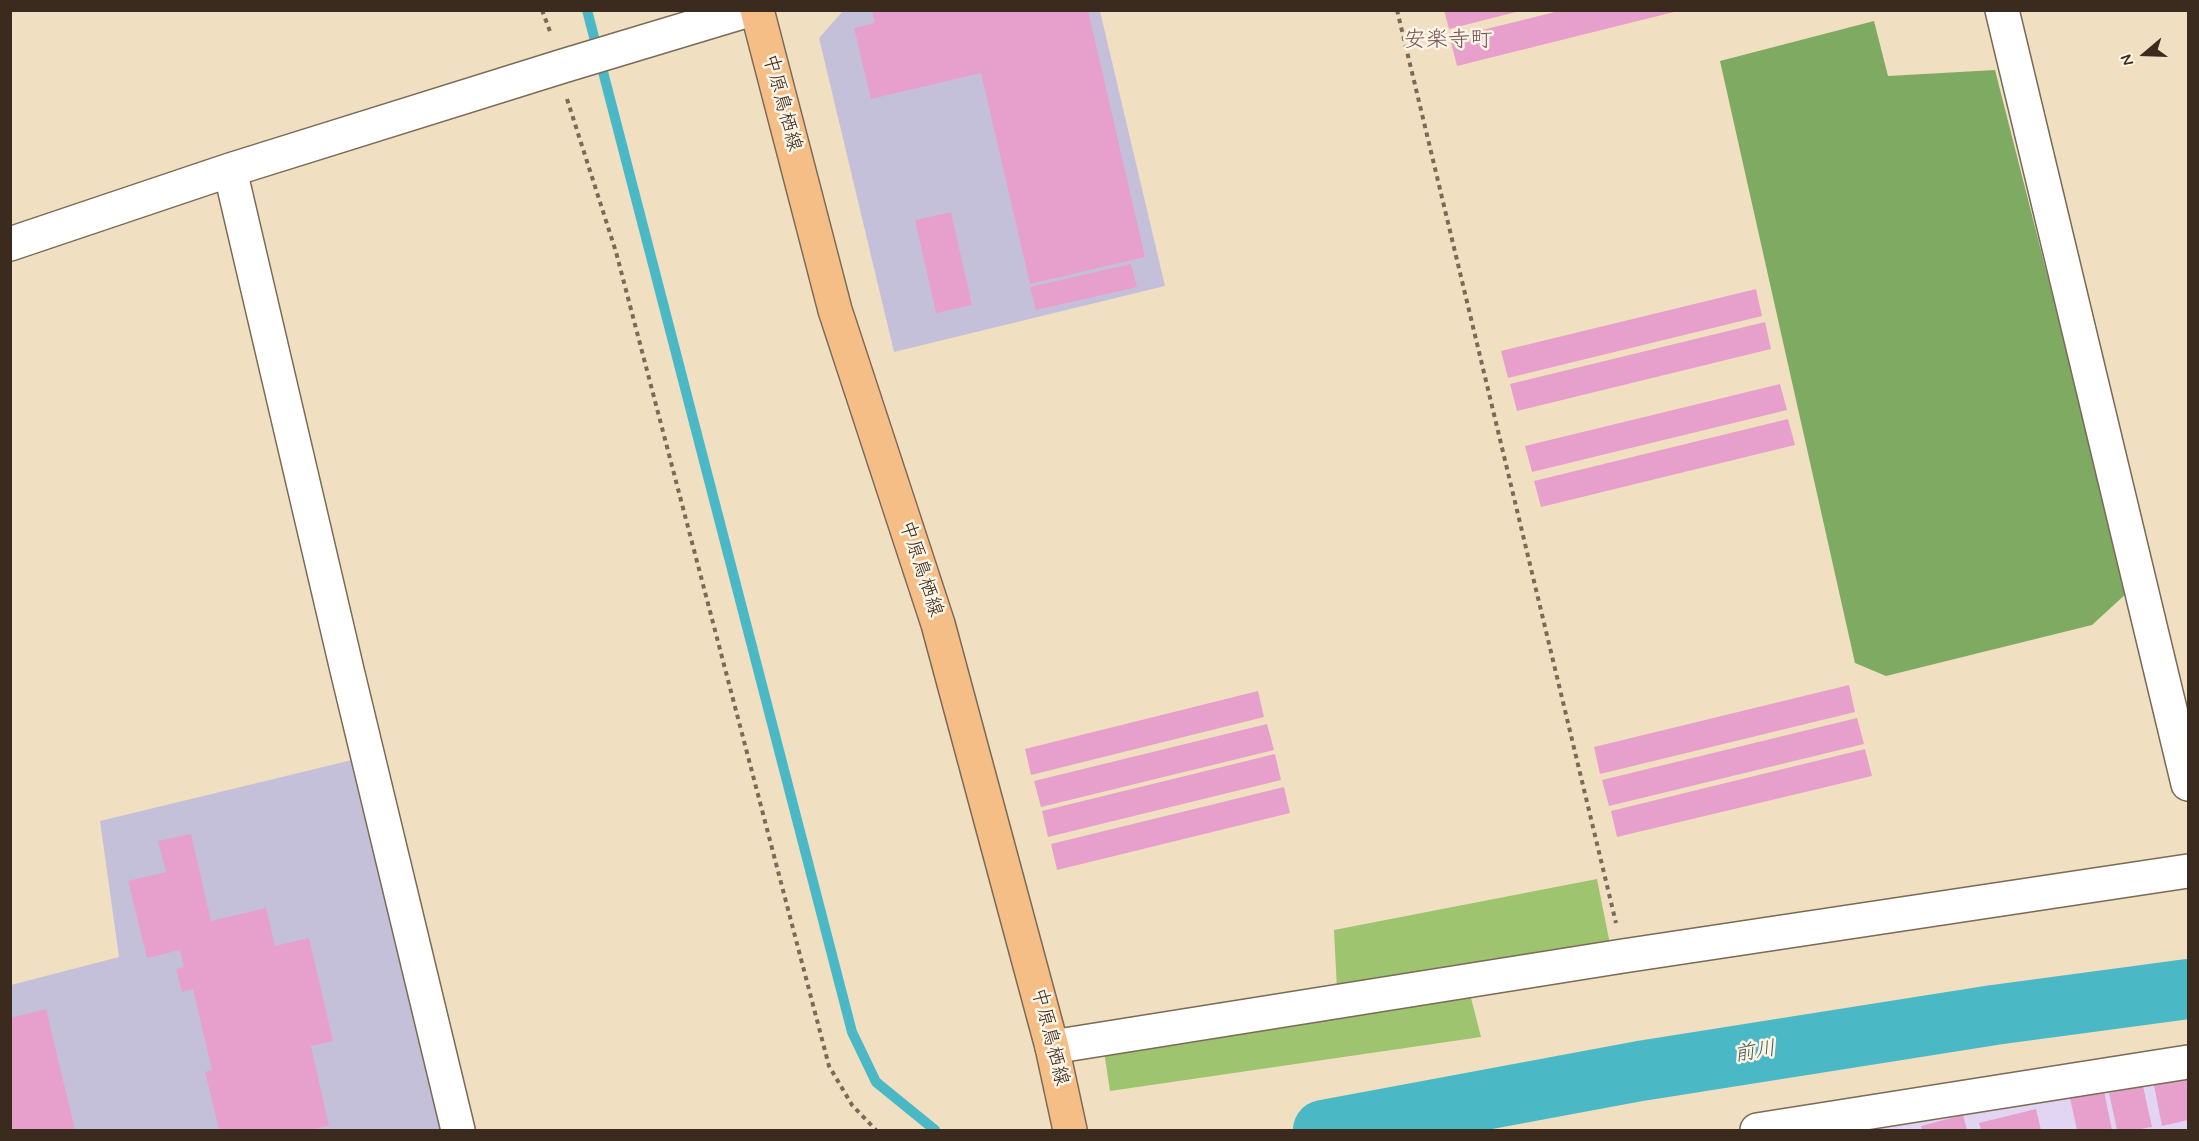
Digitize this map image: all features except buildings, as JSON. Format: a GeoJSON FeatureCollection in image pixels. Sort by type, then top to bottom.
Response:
{"type":"FeatureCollection","features":[{"type":"Feature","properties":{"kind":"main road","name":"中原鳥栖線"},"geometry":{"type":"LineString","coordinates":[[757,10],[835,310],[938,624],[1004,861],[1052,1047],[1067,1118]]}},
{"type":"Feature","properties":{"kind":"street"},"geometry":{"type":"LineString","coordinates":[[10,244],[230,170],[749,10]]}},
{"type":"Feature","properties":{"kind":"street"},"geometry":{"type":"LineString","coordinates":[[2002,10],[2188,784]]}},
{"type":"Feature","properties":{"kind":"street"},"geometry":{"type":"LineString","coordinates":[[230,170],[346,670],[458,1131]]}},
{"type":"Feature","properties":{"kind":"street"},"geometry":{"type":"LineString","coordinates":[[1052,1047],[1623,956],[2188,871]]}},
{"type":"Feature","properties":{"kind":"street"},"geometry":{"type":"LineString","coordinates":[[1757,1131],[2188,1062]]}},
{"type":"Feature","properties":{"kind":"path"},"geometry":{"type":"LineString","coordinates":[[542,10],[563,66],[566,98],[616,252],[829,1066],[852,1105],[876,1131]]}},
{"type":"Feature","properties":{"kind":"path"},"geometry":{"type":"LineString","coordinates":[[1397,10],[1623,956]]}},
{"type":"Feature","properties":{"kind":"shaded area"},"geometry":{"type":"Polygon","coordinates":[[[843,11],[1100,11],[1165,286],[894,352],[819,38],[843,11]]]}},
{"type":"Feature","properties":{"kind":"shaded area"},"geometry":{"type":"Polygon","coordinates":[[[352,760],[442,1130],[11,1130],[11,985],[119,957],[100,821],[352,760]]]}},
{"type":"Feature","properties":{"kind":"shaded area"},"geometry":{"type":"Polygon","coordinates":[[[2188,1074],[2188,1130],[1857,1130],[2188,1074]]]}},
{"type":"Feature","properties":{"kind":"green space"},"geometry":{"type":"Polygon","coordinates":[[[1874,21],[1888,76],[1995,70],[2128,592],[2092,625],[1886,676],[1855,663],[1720,61],[1874,21]]]}},
{"type":"Feature","properties":{"kind":"green space"},"geometry":{"type":"Polygon","coordinates":[[[1597,879],[1611,949],[1337,990],[1334,930],[1597,879]]]}},
{"type":"Feature","properties":{"kind":"green space"},"geometry":{"type":"Polygon","coordinates":[[[1469,990],[1481,1037],[1110,1091],[1103,1045],[1469,990]]]}},
{"type":"Feature","properties":{"kind":"waterway"},"geometry":{"type":"LineString","coordinates":[[587,10],[852,1032],[876,1082],[935,1130]]}},
{"type":"Feature","properties":{"kind":"waterway","name":"前川"},"geometry":{"type":"LineString","coordinates":[[1323,1130],[1640,1071],[1994,1015],[2188,989]]}},
{"type":"Feature","properties":{"kind":"district","name":"安楽寺町"},"geometry":{"type":"Point","coordinates":[1448,41]}}]}
